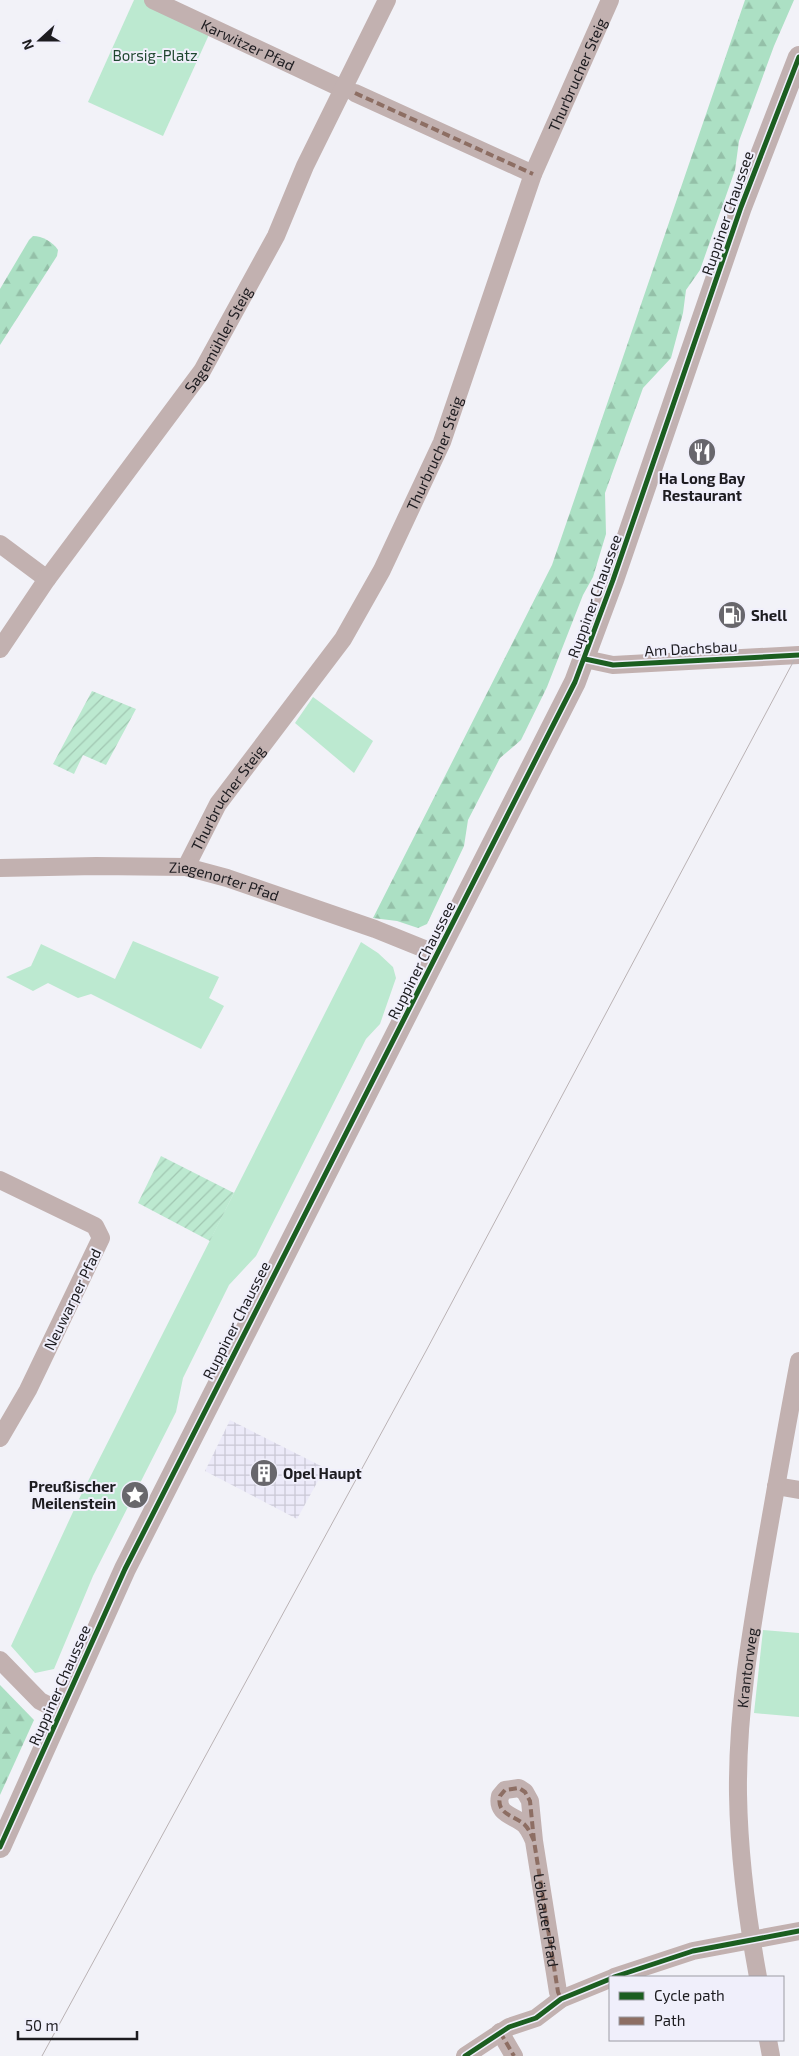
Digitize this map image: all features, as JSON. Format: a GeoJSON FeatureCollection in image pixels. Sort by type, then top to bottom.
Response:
{"type":"FeatureCollection","features":[{"type":"Feature","properties":{"kind":"main road","name":"Ruppiner Chaussee"},"geometry":{"type":"LineString","coordinates":[[0,1847],[125,1569],[570,693],[585,659],[741,208],[799,57]]}},
{"type":"Feature","properties":{"kind":"street","name":"Karwitzer Pfad"},"geometry":{"type":"LineString","coordinates":[[153,0],[176,5],[349,91],[533,174]]}},
{"type":"Feature","properties":{"kind":"street","name":"Sagemühler Steig"},"geometry":{"type":"LineString","coordinates":[[0,649],[47,578],[202,371],[276,236],[305,166],[349,91],[387,0]]}},
{"type":"Feature","properties":{"kind":"street","name":"Thurbrucher Steig"},"geometry":{"type":"LineString","coordinates":[[186,867],[218,804],[343,639],[373,588],[442,442],[533,174],[610,0]]}},
{"type":"Feature","properties":{"kind":"street"},"geometry":{"type":"LineString","coordinates":[[0,544],[47,578]]}},
{"type":"Feature","properties":{"kind":"street","name":"Am Dachsbau"},"geometry":{"type":"LineString","coordinates":[[585,659],[613,665],[799,655]]}},
{"type":"Feature","properties":{"kind":"street","name":"Ziegenorter Pfad"},"geometry":{"type":"LineString","coordinates":[[0,868],[186,867],[228,878],[375,929],[437,954]]}},
{"type":"Feature","properties":{"kind":"street","name":"Neuwarper Pfad"},"geometry":{"type":"LineString","coordinates":[[0,1180],[95,1226],[101,1238],[28,1390],[0,1438]]}},
{"type":"Feature","properties":{"kind":"street","name":"Krantorweg"},"geometry":{"type":"LineString","coordinates":[[758,1976],[751,1939],[740,1840],[738,1794],[740,1732],[751,1630],[799,1361]]}},
{"type":"Feature","properties":{"kind":"street"},"geometry":{"type":"LineString","coordinates":[[776,1486],[799,1490]]}},
{"type":"Feature","properties":{"kind":"street"},"geometry":{"type":"LineString","coordinates":[[0,1660],[40,1701],[60,1711]]}},
{"type":"Feature","properties":{"kind":"street","name":"Löblauer Pfad"},"geometry":{"type":"LineString","coordinates":[[534,1841],[558,1992],[561,1998]]}},
{"type":"Feature","properties":{"kind":"street"},"geometry":{"type":"LineString","coordinates":[[617,1976],[677,1956],[751,1939],[799,1931]]}},
{"type":"Feature","properties":{"kind":"street"},"geometry":{"type":"LineString","coordinates":[[465,2056],[500,2032],[536,2018],[561,1998],[609,1979]]}},
{"type":"Feature","properties":{"kind":"street"},"geometry":{"type":"LineString","coordinates":[[500,2032],[514,2056]]}},
{"type":"Feature","properties":{"kind":"street"},"geometry":{"type":"LineString","coordinates":[[768,2041],[771,2056]]}},
{"type":"Feature","properties":{"kind":"shaded area"},"geometry":{"type":"Polygon","coordinates":[[[230,1420],[325,1468],[297,1519],[205,1471],[230,1420]]]}},
{"type":"Feature","properties":{"kind":"green space","name":"Borsig-Platz"},"geometry":{"type":"Polygon","coordinates":[[[134,0],[153,0],[212,28],[163,136],[88,102],[134,0]]]}},
{"type":"Feature","properties":{"kind":"green space"},"geometry":{"type":"Polygon","coordinates":[[[745,0],[794,0],[774,46],[739,141],[735,170],[700,270],[686,290],[683,313],[671,358],[643,388],[605,493],[606,534],[593,577],[583,595],[547,687],[521,740],[500,758],[468,820],[464,846],[427,924],[418,928],[397,921],[373,918],[552,565],[745,0]]]}},
{"type":"Feature","properties":{"kind":"green space"},"geometry":{"type":"Polygon","coordinates":[[[33,236],[44,238],[53,244],[58,250],[57,256],[0,345],[0,289],[33,236]]]}},
{"type":"Feature","properties":{"kind":"green space"},"geometry":{"type":"Polygon","coordinates":[[[92,691],[136,709],[106,765],[83,755],[74,774],[53,764],[92,691]]]}},
{"type":"Feature","properties":{"kind":"green space"},"geometry":{"type":"Polygon","coordinates":[[[313,697],[373,741],[354,773],[295,723],[313,697]]]}},
{"type":"Feature","properties":{"kind":"green space"},"geometry":{"type":"Polygon","coordinates":[[[133,941],[219,977],[209,998],[224,1006],[201,1049],[91,994],[78,998],[48,983],[33,991],[6,977],[31,966],[41,944],[115,979],[133,941]]]}},
{"type":"Feature","properties":{"kind":"green space"},"geometry":{"type":"Polygon","coordinates":[[[361,942],[378,953],[393,967],[396,978],[380,1024],[366,1039],[256,1256],[229,1285],[183,1378],[176,1412],[93,1576],[54,1669],[35,1673],[11,1646],[79,1499],[361,942]]]}},
{"type":"Feature","properties":{"kind":"green space"},"geometry":{"type":"Polygon","coordinates":[[[161,1156],[234,1193],[210,1241],[138,1203],[161,1156]]]}},
{"type":"Feature","properties":{"kind":"green space"},"geometry":{"type":"Polygon","coordinates":[[[763,1630],[799,1633],[799,1717],[754,1713],[763,1630]]]}},
{"type":"Feature","properties":{"kind":"green space"},"geometry":{"type":"Polygon","coordinates":[[[0,1685],[34,1720],[0,1795],[0,1685]]]}},
{"type":"Feature","properties":{"kind":"tram line"},"geometry":{"type":"LineString","coordinates":[[42,2056],[426,1351],[799,651]]}},
{"type":"Feature","properties":{"kind":"marked path"},"geometry":{"type":"LineString","coordinates":[[355,93],[533,174]]}},
{"type":"Feature","properties":{"kind":"marked path"},"geometry":{"type":"LineString","coordinates":[[534,1841],[524,1824],[506,1813],[501,1807],[499,1802],[500,1796],[505,1790],[519,1788],[525,1792],[530,1801],[534,1841],[558,1992],[561,1999]]}},
{"type":"Feature","properties":{"kind":"marked path"},"geometry":{"type":"LineString","coordinates":[[500,2032],[514,2056]]}},
{"type":"Feature","properties":{"kind":"cycle path"},"geometry":{"type":"LineString","coordinates":[[0,1847],[125,1569],[575,682],[613,580],[741,207],[799,57]]}},
{"type":"Feature","properties":{"kind":"cycle path"},"geometry":{"type":"LineString","coordinates":[[585,659],[613,665],[799,655]]}},
{"type":"Feature","properties":{"kind":"cycle path"},"geometry":{"type":"LineString","coordinates":[[617,1976],[693,1951],[799,1931]]}},
{"type":"Feature","properties":{"kind":"cycle path"},"geometry":{"type":"LineString","coordinates":[[465,2056],[509,2027],[536,2018],[561,1999],[609,1979]]}},
{"type":"Feature","properties":{"kind":"place","name":"Ha Long Bay Restaurant"},"geometry":{"type":"Point","coordinates":[702,452]}},
{"type":"Feature","properties":{"kind":"place","name":"Shell"},"geometry":{"type":"Point","coordinates":[732,615]}},
{"type":"Feature","properties":{"kind":"place","name":"Opel Haupt"},"geometry":{"type":"Point","coordinates":[264,1473]}},
{"type":"Feature","properties":{"kind":"place","name":"Preußischer Meilenstein"},"geometry":{"type":"Point","coordinates":[135,1495]}}]}
